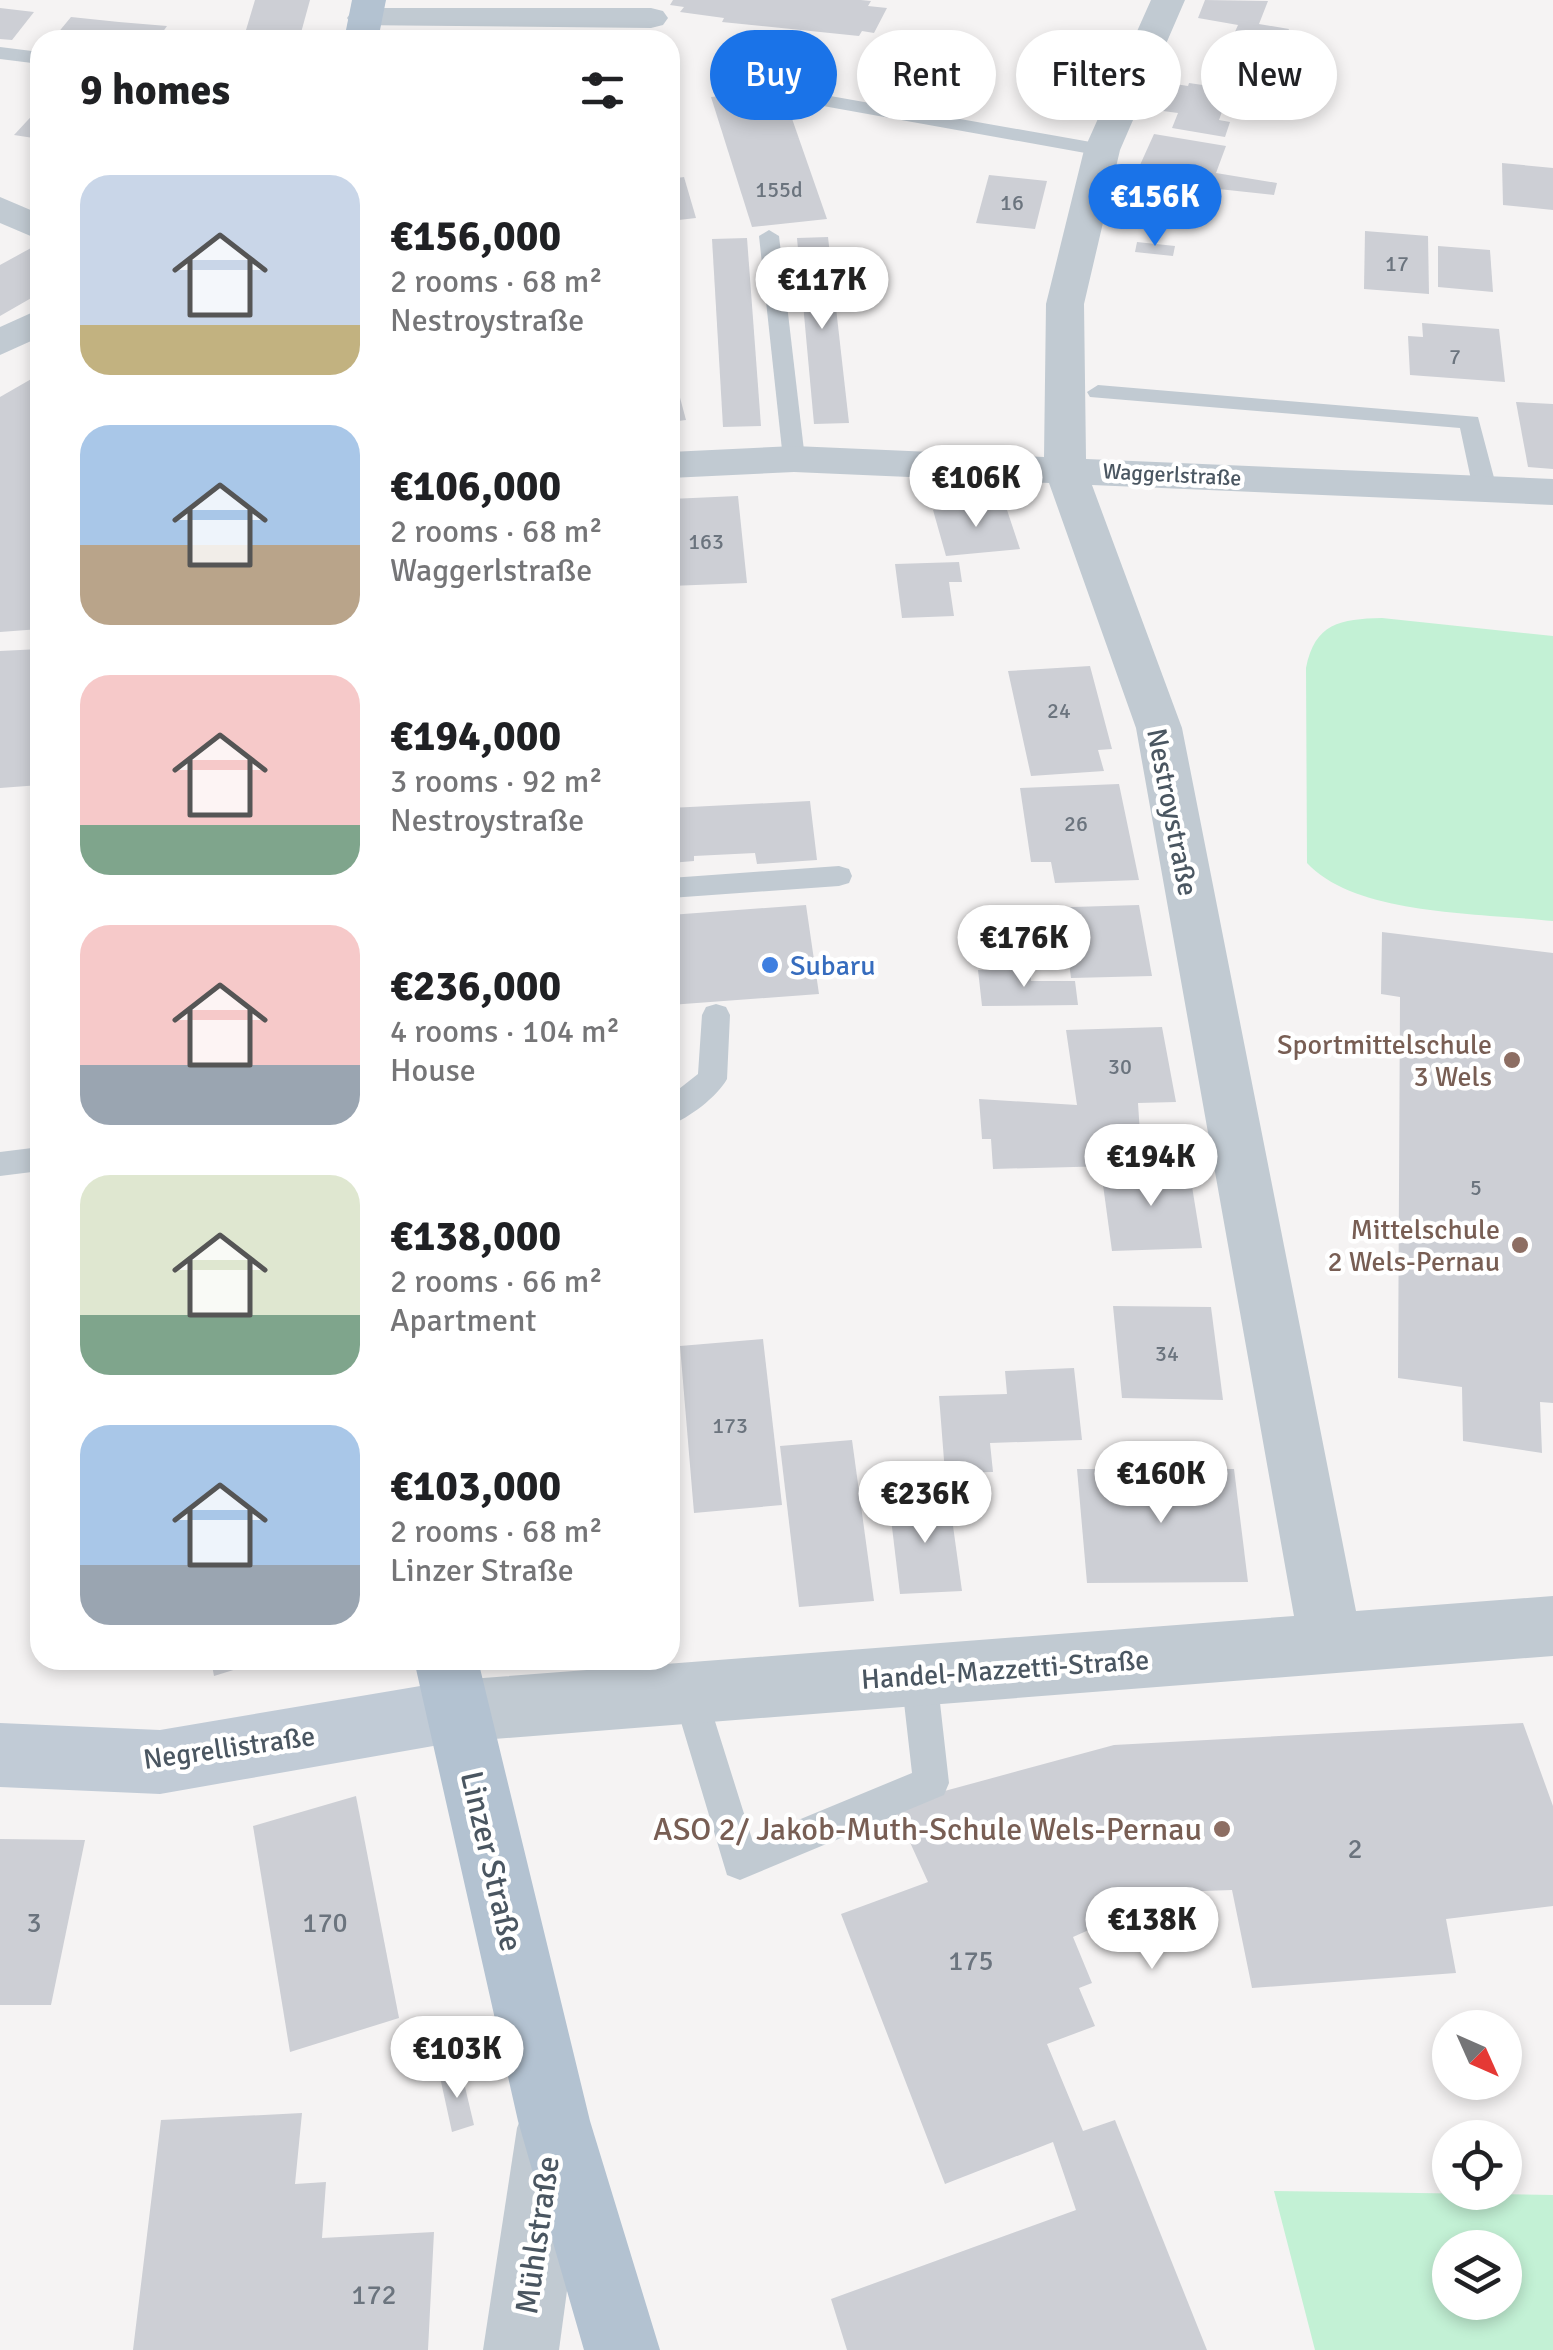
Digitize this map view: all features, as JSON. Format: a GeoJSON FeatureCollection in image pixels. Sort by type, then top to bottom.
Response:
{"type":"FeatureCollection","features":[{"type":"Feature","properties":{"kind":"main road","name":"Linzer Straße"},"geometry":{"type":"LineString","coordinates":[[451,1686],[554,2120],[622,2350]]}},
{"type":"Feature","properties":{"kind":"street","name":"Nestroystraße"},"geometry":{"type":"LineString","coordinates":[[1168,0],[1102,150],[1065,304],[1065,468],[1159,728],[1330,1645]]}},
{"type":"Feature","properties":{"kind":"street"},"geometry":{"type":"LineString","coordinates":[[365,19],[651,18]]}},
{"type":"Feature","properties":{"kind":"street"},"geometry":{"type":"LineString","coordinates":[[0,208],[30,224]]}},
{"type":"Feature","properties":{"kind":"street"},"geometry":{"type":"LineString","coordinates":[[0,343],[30,326]]}},
{"type":"Feature","properties":{"kind":"street","name":"Waggerlstraße"},"geometry":{"type":"LineString","coordinates":[[680,465],[794,460],[1065,468],[1553,492]]}},
{"type":"Feature","properties":{"kind":"street","name":"Handel-Mazzetti-Straße"},"geometry":{"type":"LineString","coordinates":[[451,1686],[690,1692],[1553,1626]]}},
{"type":"Feature","properties":{"kind":"street","name":"Negrellistraße"},"geometry":{"type":"LineString","coordinates":[[0,1754],[160,1762],[451,1686]]}},
{"type":"Feature","properties":{"kind":"street","name":"Mühlstraße"},"geometry":{"type":"LineString","coordinates":[[520,2350],[554,2120]]}},
{"type":"Feature","properties":{"kind":"lane"},"geometry":{"type":"LineString","coordinates":[[0,52],[30,56]]}},
{"type":"Feature","properties":{"kind":"lane"},"geometry":{"type":"LineString","coordinates":[[837,103],[1102,150]]}},
{"type":"Feature","properties":{"kind":"lane"},"geometry":{"type":"LineString","coordinates":[[769,236],[794,460]]}},
{"type":"Feature","properties":{"kind":"lane"},"geometry":{"type":"LineString","coordinates":[[1098,392],[1470,422],[1485,489]]}},
{"type":"Feature","properties":{"kind":"lane"},"geometry":{"type":"LineString","coordinates":[[680,887],[839,876]]}},
{"type":"Feature","properties":{"kind":"lane"},"geometry":{"type":"LineString","coordinates":[[680,1104],[712,1079],[716,1015]]}},
{"type":"Feature","properties":{"kind":"lane"},"geometry":{"type":"LineString","coordinates":[[0,1164],[30,1161]]}},
{"type":"Feature","properties":{"kind":"lane"},"geometry":{"type":"LineString","coordinates":[[690,1692],[740,1862],[930,1784],[919,1676]]}},
{"type":"Feature","properties":{"kind":"green space"},"geometry":{"type":"Polygon","coordinates":[[[1382,618],[1553,636],[1553,921],[1388,903],[1329,880],[1307,863],[1306,668],[1310,653],[1332,626],[1382,618]]]}},
{"type":"Feature","properties":{"kind":"green space"},"geometry":{"type":"Polygon","coordinates":[[[1274,2191],[1432,2193],[1432,2210],[1522,2210],[1522,2195],[1553,2195],[1553,2350],[1315,2350],[1274,2191]]]}},
{"type":"Feature","properties":{"kind":"building"},"geometry":{"type":"Polygon","coordinates":[[[255,0],[310,0],[302,30],[246,30],[255,0]]]}},
{"type":"Feature","properties":{"kind":"building"},"geometry":{"type":"Polygon","coordinates":[[[673,0],[861,0],[871,1],[868,6],[887,8],[876,30],[857,30],[857,36],[837,34],[837,30],[722,22],[724,18],[680,12],[684,7],[670,5],[673,0]]]}},
{"type":"Feature","properties":{"kind":"building"},"geometry":{"type":"Polygon","coordinates":[[[1205,0],[1268,1],[1259,24],[1289,29],[1236,30],[1238,25],[1198,18],[1205,0]]]}},
{"type":"Feature","properties":{"kind":"building"},"geometry":{"type":"Polygon","coordinates":[[[0,8],[34,12],[12,40],[0,39],[0,8]]]}},
{"type":"Feature","properties":{"kind":"building"},"geometry":{"type":"Polygon","coordinates":[[[71,17],[167,26],[164,30],[60,30],[71,17]]]}},
{"type":"Feature","properties":{"kind":"building"},"geometry":{"type":"Polygon","coordinates":[[[1181,85],[1201,85],[1201,120],[1230,122],[1225,137],[1172,128],[1175,120],[1181,120],[1181,85]]]}},
{"type":"Feature","properties":{"kind":"building"},"geometry":{"type":"Polygon","coordinates":[[[30,118],[30,137],[14,135],[30,118]]]}},
{"type":"Feature","properties":{"kind":"building"},"geometry":{"type":"Polygon","coordinates":[[[718,120],[792,120],[827,219],[752,227],[718,120]]]}},
{"type":"Feature","properties":{"kind":"building"},"geometry":{"type":"Polygon","coordinates":[[[1154,134],[1226,146],[1216,173],[1277,183],[1274,195],[1172,184],[1177,172],[1140,165],[1154,134]]]}},
{"type":"Feature","properties":{"kind":"building"},"geometry":{"type":"Polygon","coordinates":[[[1502,163],[1553,168],[1553,210],[1503,205],[1502,163]]]}},
{"type":"Feature","properties":{"kind":"building"},"geometry":{"type":"Polygon","coordinates":[[[989,175],[1047,181],[1035,229],[976,223],[989,175]]]}},
{"type":"Feature","properties":{"kind":"building"},"geometry":{"type":"Polygon","coordinates":[[[684,177],[696,218],[680,220],[680,178],[684,177]]]}},
{"type":"Feature","properties":{"kind":"building"},"geometry":{"type":"Polygon","coordinates":[[[1365,231],[1428,236],[1429,294],[1364,289],[1365,231]]]}},
{"type":"Feature","properties":{"kind":"building"},"geometry":{"type":"Polygon","coordinates":[[[828,237],[849,423],[814,424],[797,238],[828,237]]]}},
{"type":"Feature","properties":{"kind":"building"},"geometry":{"type":"Polygon","coordinates":[[[747,238],[761,426],[723,427],[712,239],[747,238]]]}},
{"type":"Feature","properties":{"kind":"building"},"geometry":{"type":"Polygon","coordinates":[[[1137,242],[1175,246],[1173,256],[1135,252],[1137,242]]]}},
{"type":"Feature","properties":{"kind":"building"},"geometry":{"type":"Polygon","coordinates":[[[1438,246],[1490,250],[1493,292],[1438,287],[1438,246]]]}},
{"type":"Feature","properties":{"kind":"building"},"geometry":{"type":"Polygon","coordinates":[[[30,249],[30,299],[0,316],[0,265],[30,249]]]}},
{"type":"Feature","properties":{"kind":"building"},"geometry":{"type":"Polygon","coordinates":[[[1422,323],[1499,329],[1505,382],[1410,375],[1408,336],[1423,337],[1422,323]]]}},
{"type":"Feature","properties":{"kind":"building"},"geometry":{"type":"Polygon","coordinates":[[[30,380],[30,630],[0,632],[0,397],[30,380]]]}},
{"type":"Feature","properties":{"kind":"building"},"geometry":{"type":"Polygon","coordinates":[[[680,398],[686,420],[680,421],[680,398]]]}},
{"type":"Feature","properties":{"kind":"building"},"geometry":{"type":"Polygon","coordinates":[[[1516,402],[1553,404],[1553,469],[1528,467],[1516,402]]]}},
{"type":"Feature","properties":{"kind":"building"},"geometry":{"type":"Polygon","coordinates":[[[738,496],[747,583],[680,586],[680,499],[738,496]]]}},
{"type":"Feature","properties":{"kind":"building"},"geometry":{"type":"Polygon","coordinates":[[[1005,504],[1020,549],[946,556],[933,510],[1005,504]]]}},
{"type":"Feature","properties":{"kind":"building"},"geometry":{"type":"Polygon","coordinates":[[[959,562],[962,582],[949,582],[954,616],[902,618],[895,564],[959,562]]]}},
{"type":"Feature","properties":{"kind":"building"},"geometry":{"type":"Polygon","coordinates":[[[30,650],[30,786],[0,788],[0,651],[30,650]]]}},
{"type":"Feature","properties":{"kind":"building"},"geometry":{"type":"Polygon","coordinates":[[[1090,666],[1112,749],[1098,750],[1104,771],[1031,776],[1008,671],[1090,666]]]}},
{"type":"Feature","properties":{"kind":"building"},"geometry":{"type":"Polygon","coordinates":[[[1119,784],[1139,880],[1055,883],[1051,862],[1031,862],[1020,788],[1119,784]]]}},
{"type":"Feature","properties":{"kind":"building"},"geometry":{"type":"Polygon","coordinates":[[[810,801],[817,860],[757,864],[755,853],[694,856],[694,861],[680,862],[680,808],[810,801]]]}},
{"type":"Feature","properties":{"kind":"building"},"geometry":{"type":"Polygon","coordinates":[[[806,905],[819,994],[680,1004],[680,914],[806,905]]]}},
{"type":"Feature","properties":{"kind":"building"},"geometry":{"type":"Polygon","coordinates":[[[1139,905],[1152,976],[1071,978],[1067,946],[1045,946],[1039,908],[1139,905]]]}},
{"type":"Feature","properties":{"kind":"building"},"geometry":{"type":"Polygon","coordinates":[[[1382,932],[1553,953],[1553,1403],[1540,1402],[1542,1453],[1463,1441],[1462,1387],[1398,1378],[1400,997],[1381,994],[1382,932]]]}},
{"type":"Feature","properties":{"kind":"building"},"geometry":{"type":"Polygon","coordinates":[[[978,970],[1030,970],[1031,981],[1075,981],[1078,1005],[982,1006],[978,970]]]}},
{"type":"Feature","properties":{"kind":"building"},"geometry":{"type":"Polygon","coordinates":[[[1162,1027],[1176,1102],[1138,1103],[1140,1134],[1109,1136],[1112,1166],[993,1169],[991,1139],[982,1139],[979,1099],[1077,1105],[1066,1030],[1162,1027]]]}},
{"type":"Feature","properties":{"kind":"building"},"geometry":{"type":"Polygon","coordinates":[[[1189,1168],[1202,1248],[1112,1251],[1101,1170],[1189,1168]]]}},
{"type":"Feature","properties":{"kind":"building"},"geometry":{"type":"Polygon","coordinates":[[[1113,1306],[1211,1307],[1223,1400],[1122,1398],[1113,1306]]]}},
{"type":"Feature","properties":{"kind":"building"},"geometry":{"type":"Polygon","coordinates":[[[763,1339],[782,1505],[694,1513],[680,1346],[763,1339]]]}},
{"type":"Feature","properties":{"kind":"building"},"geometry":{"type":"Polygon","coordinates":[[[1074,1368],[1082,1440],[990,1443],[993,1472],[945,1473],[939,1396],[1007,1394],[1005,1371],[1074,1368]]]}},
{"type":"Feature","properties":{"kind":"building"},"geometry":{"type":"Polygon","coordinates":[[[852,1440],[874,1601],[799,1607],[780,1446],[852,1440]]]}},
{"type":"Feature","properties":{"kind":"building"},"geometry":{"type":"Polygon","coordinates":[[[1077,1469],[1234,1469],[1248,1582],[1087,1583],[1077,1469]]]}},
{"type":"Feature","properties":{"kind":"building"},"geometry":{"type":"Polygon","coordinates":[[[949,1497],[962,1591],[900,1594],[889,1502],[949,1497]]]}},
{"type":"Feature","properties":{"kind":"building"},"geometry":{"type":"Polygon","coordinates":[[[1523,1723],[1553,1806],[1553,1906],[1446,1919],[1456,1973],[1252,1988],[1232,1890],[1174,1892],[1073,1937],[1092,1983],[1079,1988],[1095,2026],[1047,2044],[1083,2131],[1115,2120],[1207,2350],[847,2350],[831,2299],[1076,2210],[1053,2142],[945,2184],[841,1914],[928,1882],[893,1805],[1114,1745],[1523,1723]]]}},
{"type":"Feature","properties":{"kind":"building"},"geometry":{"type":"Polygon","coordinates":[[[356,1796],[399,2018],[290,2052],[253,1826],[356,1796]]]}},
{"type":"Feature","properties":{"kind":"building"},"geometry":{"type":"Polygon","coordinates":[[[0,1839],[85,1840],[51,2005],[0,2005],[0,1839]]]}},
{"type":"Feature","properties":{"kind":"building"},"geometry":{"type":"Polygon","coordinates":[[[461,2070],[474,2125],[452,2132],[440,2077],[461,2070]]]}},
{"type":"Feature","properties":{"kind":"building"},"geometry":{"type":"Polygon","coordinates":[[[302,2113],[295,2184],[326,2182],[322,2238],[434,2232],[428,2350],[133,2350],[161,2120],[302,2113]]]}},
{"type":"Feature","properties":{"kind":"place","name":"Subaru"},"geometry":{"type":"Point","coordinates":[770,965]}},
{"type":"Feature","properties":{"kind":"place","name":"Sportmittelschule 3 Wels"},"geometry":{"type":"Point","coordinates":[1512,1060]}},
{"type":"Feature","properties":{"kind":"place","name":"Mittelschule 2 Wels-Pernau"},"geometry":{"type":"Point","coordinates":[1520,1245]}},
{"type":"Feature","properties":{"kind":"place","name":"ASO 2/ Jakob-Muth-Schule Wels-Pernau"},"geometry":{"type":"Point","coordinates":[1222,1829]}}]}
